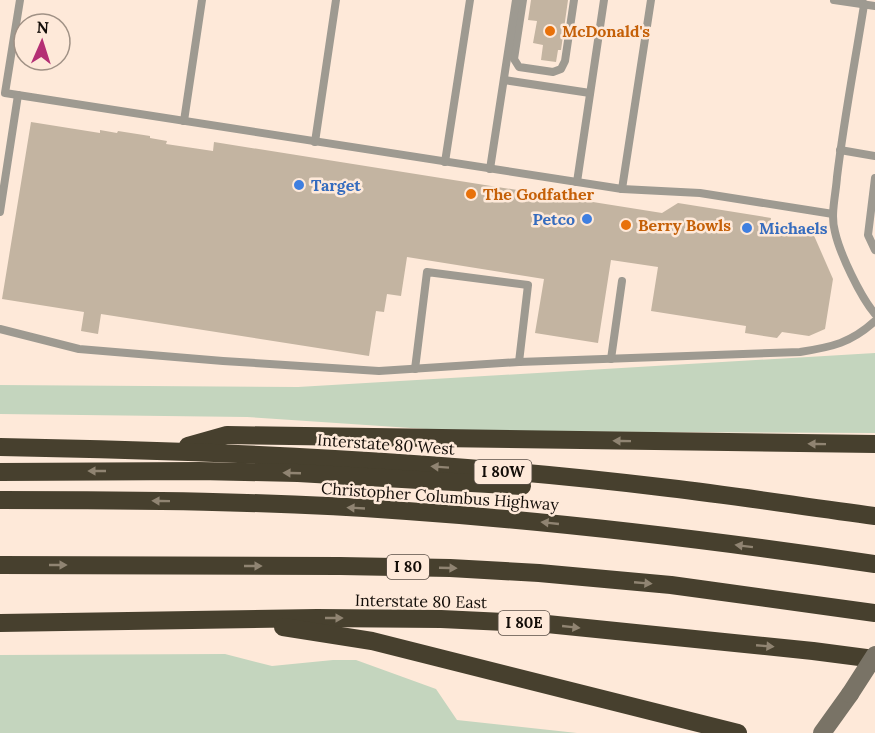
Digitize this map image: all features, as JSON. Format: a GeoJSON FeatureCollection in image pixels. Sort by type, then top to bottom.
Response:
{"type":"FeatureCollection","features":[{"type":"Feature","properties":{"kind":"highway"},"geometry":{"type":"LineString","coordinates":[[174,450],[227,435],[875,444]]}},
{"type":"Feature","properties":{"kind":"highway","name":"Interstate 80 West"},"geometry":{"type":"LineString","coordinates":[[0,447],[174,450],[526,474],[668,488],[875,516]]}},
{"type":"Feature","properties":{"kind":"highway"},"geometry":{"type":"LineString","coordinates":[[0,472],[298,473],[533,486],[832,510]]}},
{"type":"Feature","properties":{"kind":"highway","name":"Christopher Columbus Highway"},"geometry":{"type":"LineString","coordinates":[[0,500],[265,503],[405,511],[534,521],[875,564]]}},
{"type":"Feature","properties":{"kind":"highway","name":"I 80"},"geometry":{"type":"LineString","coordinates":[[0,565],[340,566],[472,569],[671,585],[875,614]]}},
{"type":"Feature","properties":{"kind":"highway","name":"Interstate 80 East"},"geometry":{"type":"LineString","coordinates":[[0,623],[317,618],[441,619],[547,624],[813,651],[875,660]]}},
{"type":"Feature","properties":{"kind":"highway"},"geometry":{"type":"LineString","coordinates":[[234,620],[372,641],[738,733]]}},
{"type":"Feature","properties":{"kind":"highway"},"geometry":{"type":"LineString","coordinates":[[744,733],[755,733]]}},
{"type":"Feature","properties":{"kind":"main road"},"geometry":{"type":"LineString","coordinates":[[822,733],[875,655]]}},
{"type":"Feature","properties":{"kind":"lane"},"geometry":{"type":"LineString","coordinates":[[20,0],[5,93],[622,189],[700,193],[833,214]]}},
{"type":"Feature","properties":{"kind":"lane"},"geometry":{"type":"LineString","coordinates":[[184,121],[202,0]]}},
{"type":"Feature","properties":{"kind":"lane"},"geometry":{"type":"LineString","coordinates":[[315,142],[336,0]]}},
{"type":"Feature","properties":{"kind":"lane"},"geometry":{"type":"LineString","coordinates":[[445,162],[470,0]]}},
{"type":"Feature","properties":{"kind":"lane"},"geometry":{"type":"LineString","coordinates":[[490,169],[516,0]]}},
{"type":"Feature","properties":{"kind":"lane"},"geometry":{"type":"LineString","coordinates":[[524,0],[514,59],[519,67],[554,72],[561,69],[565,62],[574,0]]}},
{"type":"Feature","properties":{"kind":"lane"},"geometry":{"type":"LineString","coordinates":[[577,182],[604,0]]}},
{"type":"Feature","properties":{"kind":"lane"},"geometry":{"type":"LineString","coordinates":[[622,189],[651,0]]}},
{"type":"Feature","properties":{"kind":"lane"},"geometry":{"type":"LineString","coordinates":[[834,0],[863,2],[875,6]]}},
{"type":"Feature","properties":{"kind":"lane"},"geometry":{"type":"LineString","coordinates":[[863,2],[840,150],[833,214],[834,231],[861,295],[875,314]]}},
{"type":"Feature","properties":{"kind":"lane"},"geometry":{"type":"LineString","coordinates":[[504,80],[590,93]]}},
{"type":"Feature","properties":{"kind":"lane"},"geometry":{"type":"LineString","coordinates":[[0,212],[18,95]]}},
{"type":"Feature","properties":{"kind":"lane"},"geometry":{"type":"LineString","coordinates":[[840,150],[875,156]]}},
{"type":"Feature","properties":{"kind":"lane"},"geometry":{"type":"LineString","coordinates":[[875,178],[868,235],[875,250]]}},
{"type":"Feature","properties":{"kind":"lane"},"geometry":{"type":"LineString","coordinates":[[415,369],[427,272],[528,285],[519,362]]}},
{"type":"Feature","properties":{"kind":"lane"},"geometry":{"type":"LineString","coordinates":[[611,359],[622,281]]}},
{"type":"Feature","properties":{"kind":"lane"},"geometry":{"type":"LineString","coordinates":[[0,329],[79,348],[246,363],[380,371],[519,362],[800,352],[827,348],[859,335],[875,321]]}},
{"type":"Feature","properties":{"kind":"green space"},"geometry":{"type":"Polygon","coordinates":[[[875,353],[875,433],[456,431],[247,417],[0,414],[0,385],[298,387],[875,353]]]}},
{"type":"Feature","properties":{"kind":"green space"},"geometry":{"type":"Polygon","coordinates":[[[225,654],[272,666],[356,660],[436,689],[457,720],[577,733],[0,733],[0,655],[225,654]]]}},
{"type":"Feature","properties":{"kind":"building","name":"McDonald's"},"geometry":{"type":"Polygon","coordinates":[[[531,0],[568,0],[561,50],[558,50],[556,62],[541,60],[543,45],[533,43],[537,21],[528,20],[531,0]]]}},
{"type":"Feature","properties":{"kind":"building"},"geometry":{"type":"Polygon","coordinates":[[[31,122],[100,133],[100,130],[117,133],[118,131],[150,136],[150,138],[167,141],[166,144],[213,151],[214,142],[662,213],[678,203],[771,218],[770,224],[812,231],[833,279],[825,329],[809,336],[782,332],[777,338],[745,333],[746,326],[651,311],[658,267],[611,260],[598,343],[535,333],[544,279],[407,257],[401,296],[387,294],[384,312],[376,311],[369,356],[101,314],[98,334],[81,331],[84,312],[2,299],[31,122]]]}},
{"type":"Feature","properties":{"kind":"place","name":"McDonald's"},"geometry":{"type":"Point","coordinates":[550,31]}},
{"type":"Feature","properties":{"kind":"place","name":"Target"},"geometry":{"type":"Point","coordinates":[299,185]}},
{"type":"Feature","properties":{"kind":"place","name":"The Godfather"},"geometry":{"type":"Point","coordinates":[471,194]}},
{"type":"Feature","properties":{"kind":"place","name":"Petco"},"geometry":{"type":"Point","coordinates":[587,219]}},
{"type":"Feature","properties":{"kind":"place","name":"Berry Bowls"},"geometry":{"type":"Point","coordinates":[626,225]}},
{"type":"Feature","properties":{"kind":"place","name":"Michaels"},"geometry":{"type":"Point","coordinates":[747,228]}}]}
